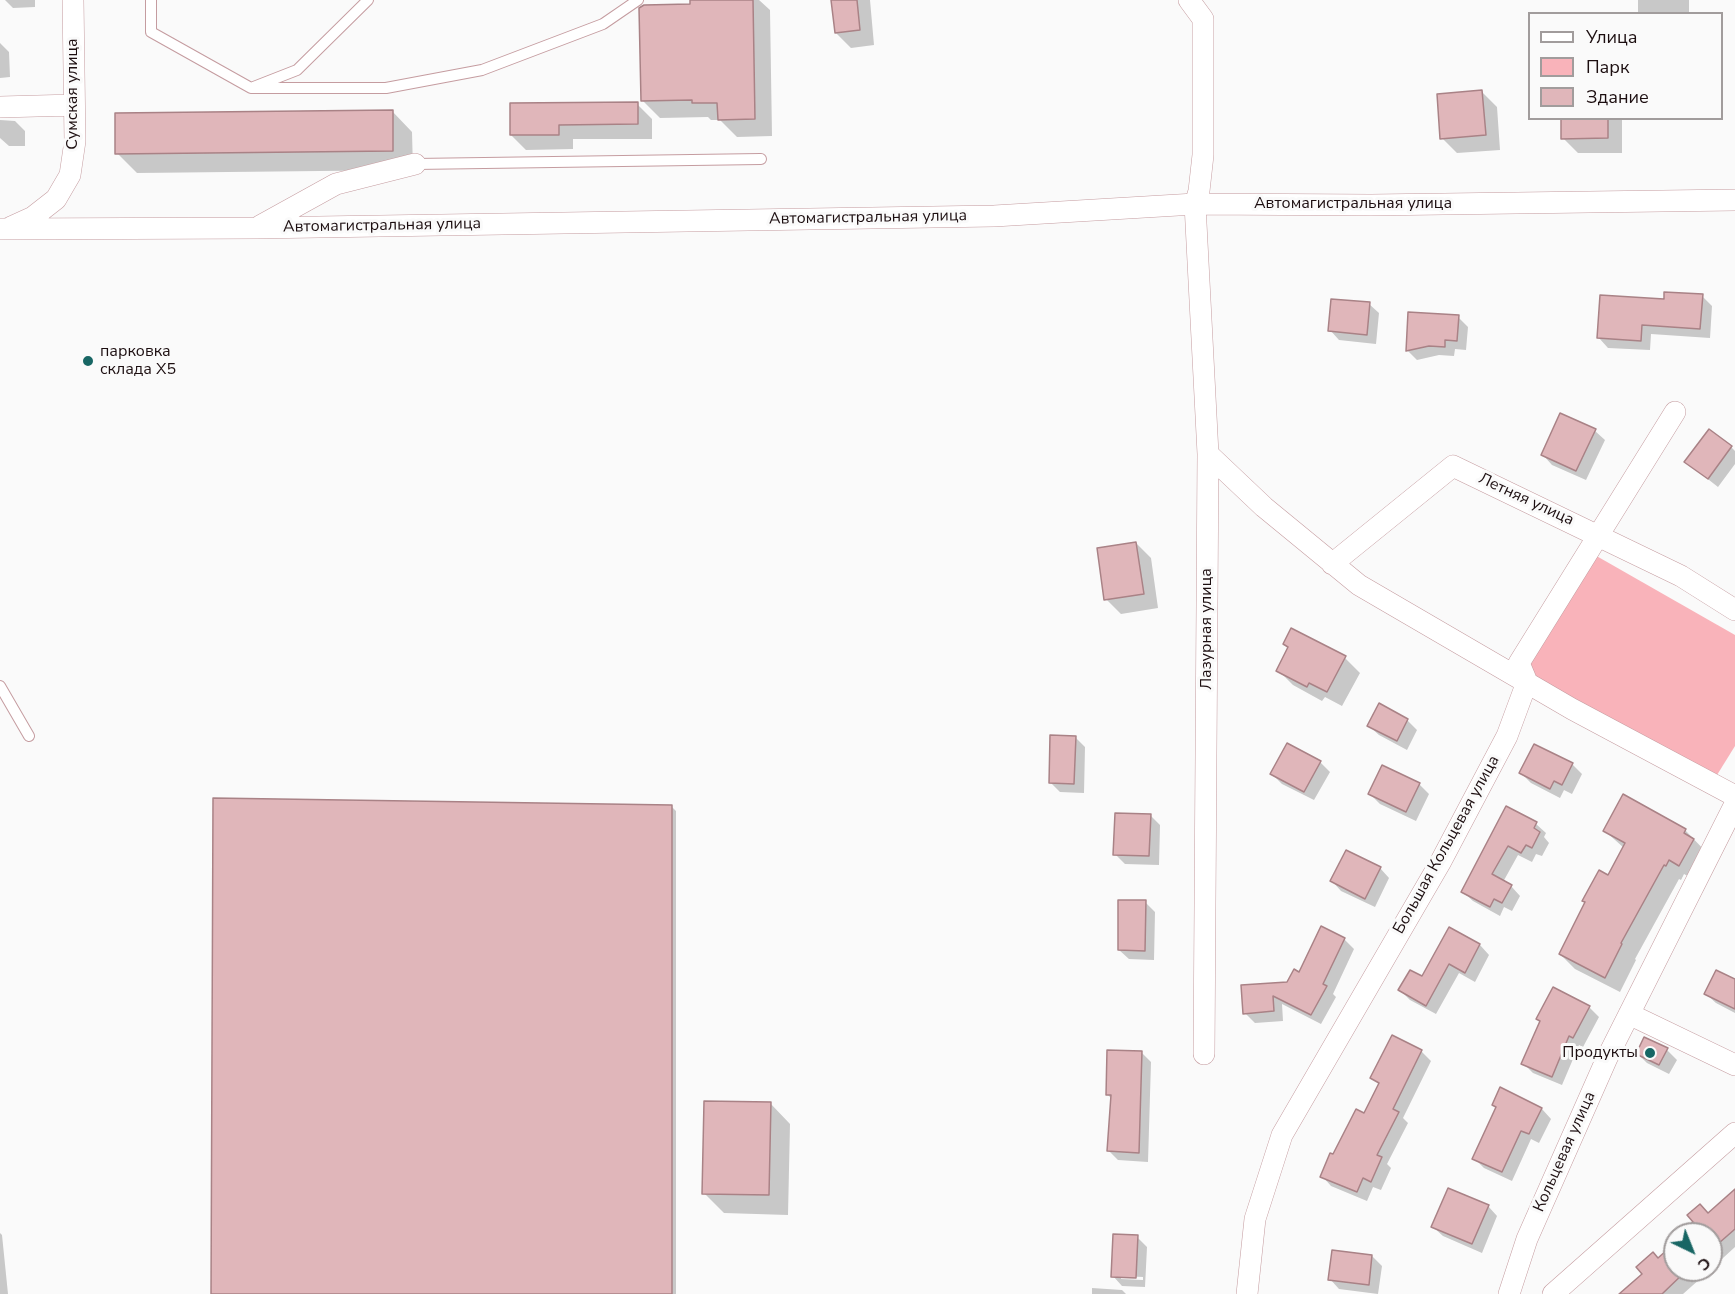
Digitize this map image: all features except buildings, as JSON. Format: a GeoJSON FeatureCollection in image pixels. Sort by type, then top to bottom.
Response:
{"type":"FeatureCollection","features":[{"type":"Feature","properties":{"kind":"street","name":"Сумская улица"},"geometry":{"type":"LineString","coordinates":[[4,229],[33,217],[56,199],[70,175],[75,141],[73,0]]}},
{"type":"Feature","properties":{"kind":"street","name":"Лазурная улица"},"geometry":{"type":"LineString","coordinates":[[1189,0],[1203,19],[1203,154],[1199,191],[1195,204],[1208,454],[1204,1054]]}},
{"type":"Feature","properties":{"kind":"street"},"geometry":{"type":"LineString","coordinates":[[0,107],[74,105]]}},
{"type":"Feature","properties":{"kind":"street"},"geometry":{"type":"LineString","coordinates":[[256,228],[336,184],[415,164]]}},
{"type":"Feature","properties":{"kind":"street","name":"Автомагистральная улица"},"geometry":{"type":"LineString","coordinates":[[4,229],[256,228],[993,216],[1195,204],[1371,205],[1735,200]]}},
{"type":"Feature","properties":{"kind":"street","name":"Большая Кольцевая улица"},"geometry":{"type":"LineString","coordinates":[[1247,1294],[1255,1220],[1282,1135],[1440,863],[1507,736],[1527,682],[1519,663],[1676,412]]}},
{"type":"Feature","properties":{"kind":"street"},"geometry":{"type":"LineString","coordinates":[[1208,454],[1264,507],[1359,585],[1572,709],[1735,796]]}},
{"type":"Feature","properties":{"kind":"street","name":"Летняя улица"},"geometry":{"type":"LineString","coordinates":[[1332,564],[1453,466],[1682,576],[1735,610]]}},
{"type":"Feature","properties":{"kind":"street","name":"Кольцевая улица"},"geometry":{"type":"LineString","coordinates":[[1509,1294],[1527,1239],[1607,1058],[1735,804]]}},
{"type":"Feature","properties":{"kind":"street"},"geometry":{"type":"LineString","coordinates":[[1629,1014],[1735,1065]]}},
{"type":"Feature","properties":{"kind":"street"},"geometry":{"type":"LineString","coordinates":[[1553,1294],[1735,1133]]}},
{"type":"Feature","properties":{"kind":"lane"},"geometry":{"type":"LineString","coordinates":[[151,0],[151,32],[251,88],[386,88],[482,70],[603,24],[638,0]]}},
{"type":"Feature","properties":{"kind":"lane"},"geometry":{"type":"LineString","coordinates":[[251,88],[297,70],[368,0]]}},
{"type":"Feature","properties":{"kind":"lane"},"geometry":{"type":"LineString","coordinates":[[415,164],[761,159]]}},
{"type":"Feature","properties":{"kind":"lane"},"geometry":{"type":"LineString","coordinates":[[0,686],[29,736]]}},
{"type":"Feature","properties":{"kind":"green space"},"geometry":{"type":"Polygon","coordinates":[[[1586,550],[1735,635],[1735,746],[1717,775],[1510,665],[1586,550]]]}},
{"type":"Feature","properties":{"kind":"place","name":"парковка склада X5"},"geometry":{"type":"Point","coordinates":[88,361]}},
{"type":"Feature","properties":{"kind":"place","name":"Продукты"},"geometry":{"type":"Point","coordinates":[1650,1053]}}]}
